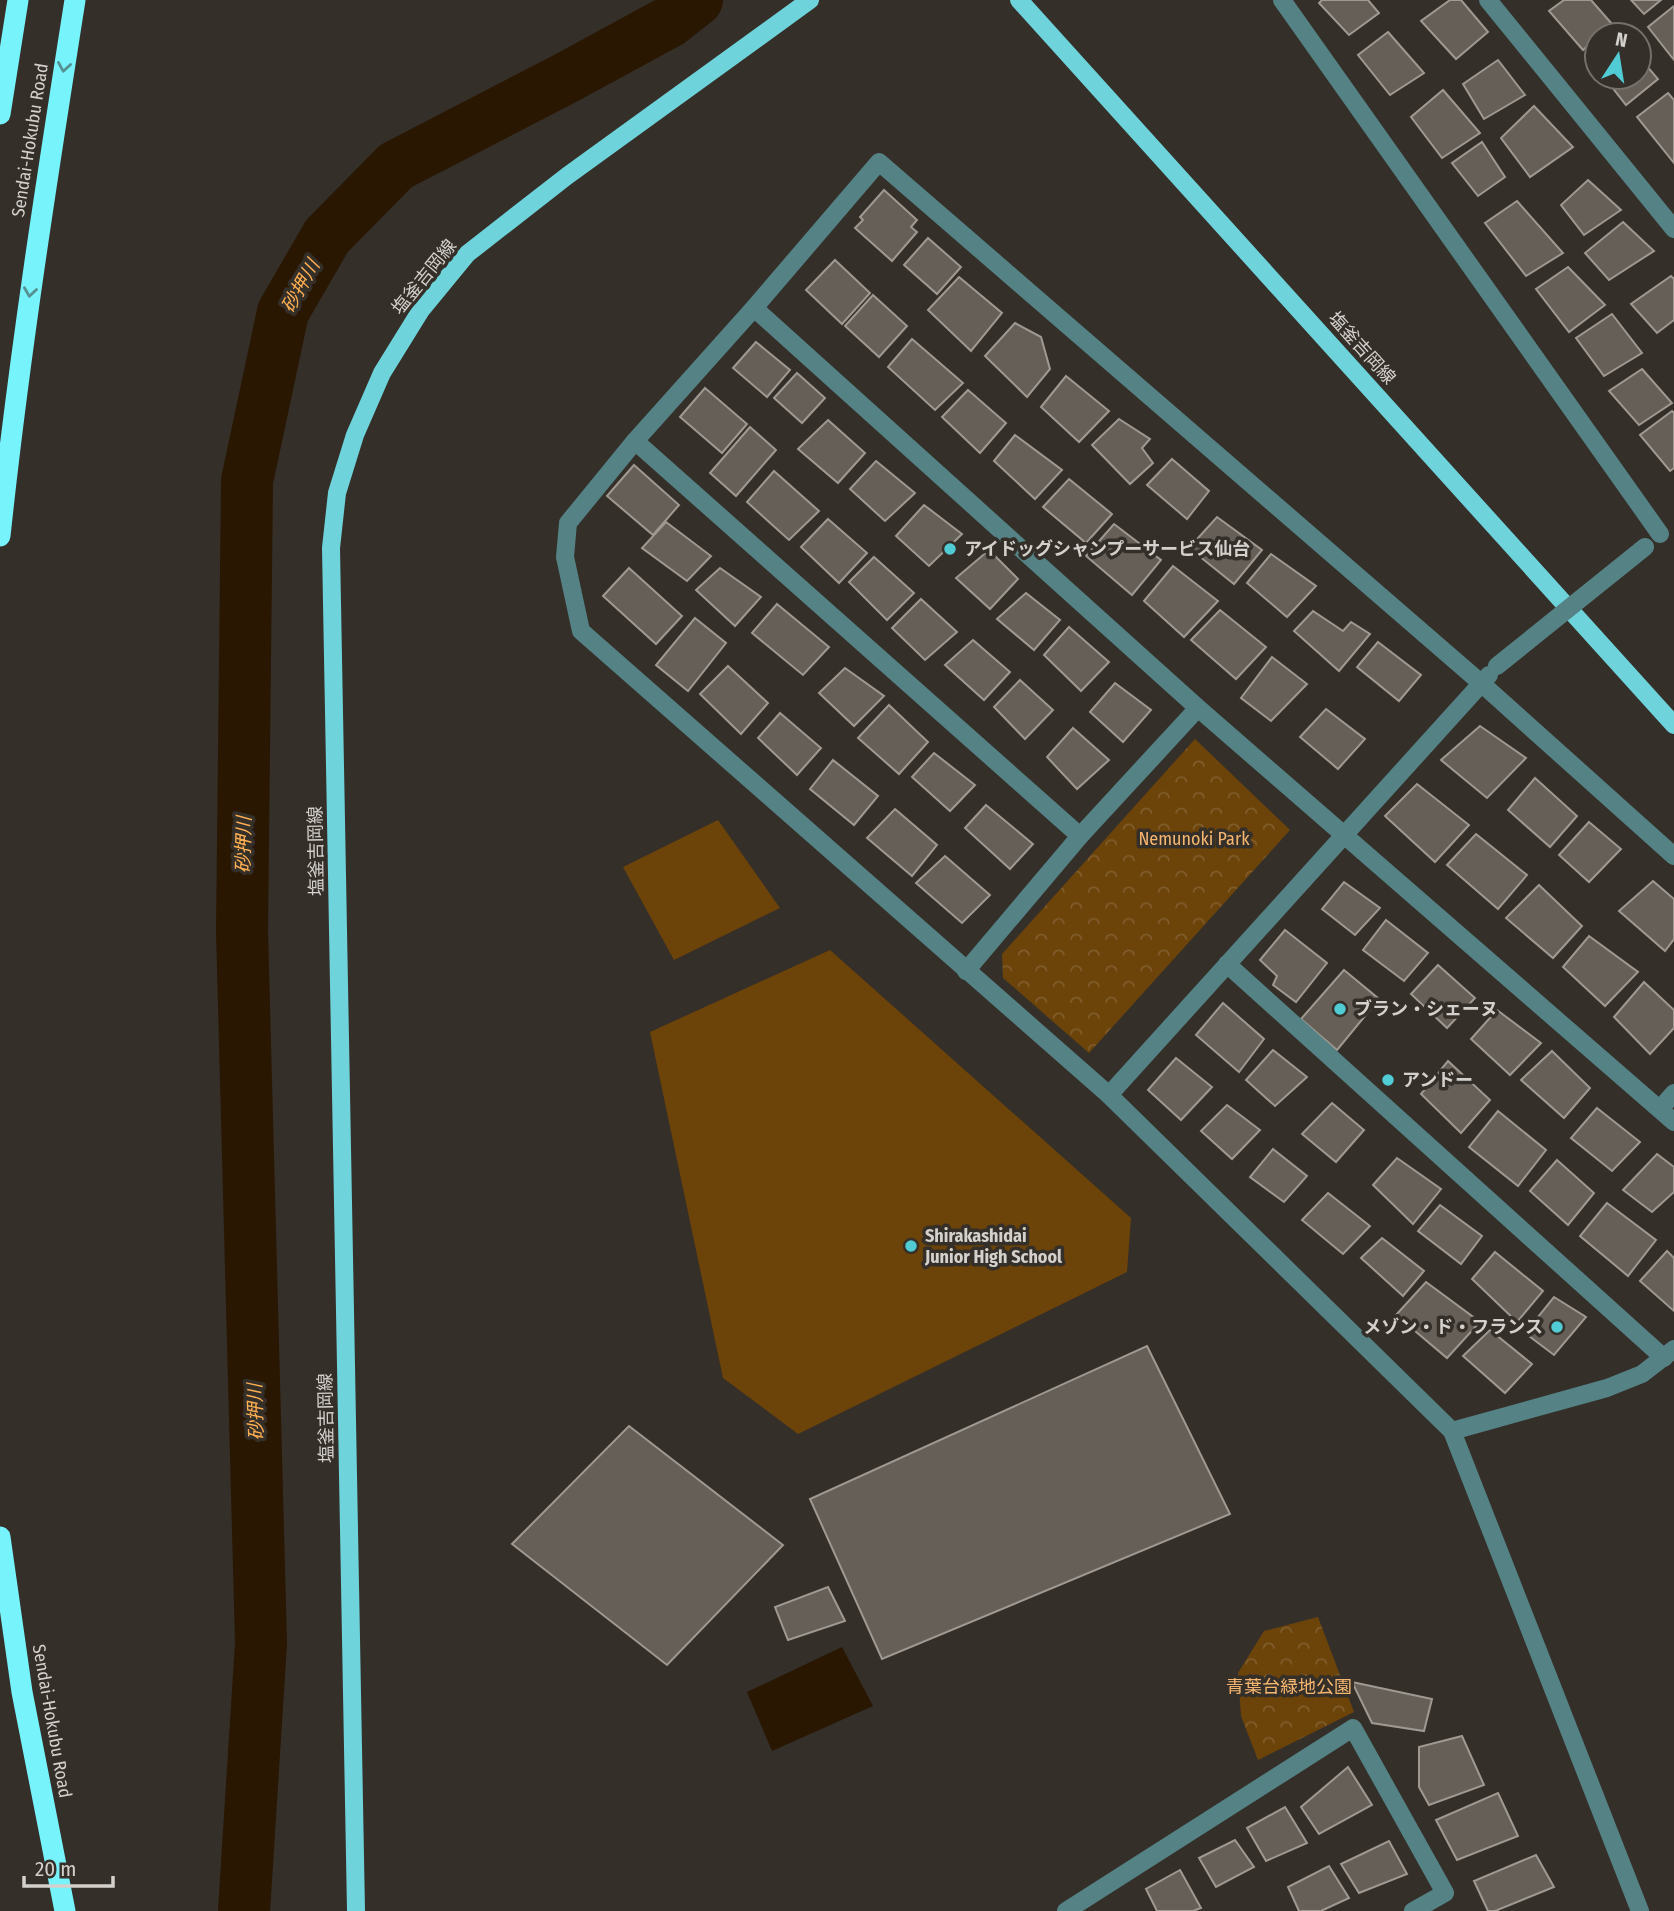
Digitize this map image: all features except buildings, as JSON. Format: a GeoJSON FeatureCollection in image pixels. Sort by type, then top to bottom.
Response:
{"type":"FeatureCollection","features":[{"type":"Feature","properties":{"kind":"highway","name":"Sendai-Hokubu Road"},"geometry":{"type":"LineString","coordinates":[[0,114],[18,0]]}},
{"type":"Feature","properties":{"kind":"highway","name":"Sendai-Hokubu Road"},"geometry":{"type":"LineString","coordinates":[[0,536],[16,394],[44,193],[75,0]]}},
{"type":"Feature","properties":{"kind":"highway","name":"Sendai-Hokubu Road"},"geometry":{"type":"LineString","coordinates":[[0,1537],[22,1692],[65,1911]]}},
{"type":"Feature","properties":{"kind":"main road","name":"塩釜吉岡線"},"geometry":{"type":"LineString","coordinates":[[356,1911],[331,562],[337,493],[355,435],[382,373],[421,310],[467,254],[567,176],[810,0]]}},
{"type":"Feature","properties":{"kind":"main road","name":"塩釜吉岡線"},"geometry":{"type":"LineString","coordinates":[[1019,0],[1674,725]]}},
{"type":"Feature","properties":{"kind":"street"},"geometry":{"type":"LineString","coordinates":[[1109,1095],[1497,666],[1667,528],[1282,0]]}},
{"type":"Feature","properties":{"kind":"street"},"geometry":{"type":"LineString","coordinates":[[1489,0],[1674,229]]}},
{"type":"Feature","properties":{"kind":"street"},"geometry":{"type":"LineString","coordinates":[[1640,1911],[1452,1430],[1109,1095],[581,631],[565,557],[568,523],[635,441],[879,162],[1481,683],[1674,856]]}},
{"type":"Feature","properties":{"kind":"street"},"geometry":{"type":"LineString","coordinates":[[754,308],[1198,708],[1674,1122]]}},
{"type":"Feature","properties":{"kind":"street"},"geometry":{"type":"LineString","coordinates":[[635,441],[1080,836]]}},
{"type":"Feature","properties":{"kind":"street"},"geometry":{"type":"LineString","coordinates":[[966,971],[1080,836],[1198,708]]}},
{"type":"Feature","properties":{"kind":"street"},"geometry":{"type":"LineString","coordinates":[[1227,964],[1669,1353],[1642,1374],[1607,1388],[1452,1430]]}},
{"type":"Feature","properties":{"kind":"street"},"geometry":{"type":"LineString","coordinates":[[1660,1109],[1674,1093]]}},
{"type":"Feature","properties":{"kind":"street"},"geometry":{"type":"LineString","coordinates":[[1066,1911],[1353,1728],[1445,1893],[1413,1911]]}},
{"type":"Feature","properties":{"kind":"green space","name":"Nemunoki Park"},"geometry":{"type":"Polygon","coordinates":[[[1195,739],[1290,830],[1089,1053],[1003,978],[1002,954],[1195,739]]]}},
{"type":"Feature","properties":{"kind":"green space"},"geometry":{"type":"Polygon","coordinates":[[[718,820],[780,908],[674,960],[623,867],[718,820]]]}},
{"type":"Feature","properties":{"kind":"green space"},"geometry":{"type":"Polygon","coordinates":[[[830,950],[1131,1218],[1127,1272],[798,1434],[723,1378],[650,1032],[830,950]]]}},
{"type":"Feature","properties":{"kind":"green space","name":"青葉台緑地公園"},"geometry":{"type":"Polygon","coordinates":[[[1318,1617],[1354,1712],[1258,1760],[1241,1716],[1238,1673],[1264,1631],[1318,1617]]]}},
{"type":"Feature","properties":{"kind":"shaded area"},"geometry":{"type":"Polygon","coordinates":[[[842,1647],[873,1706],[772,1751],[747,1692],[842,1647]]]}},
{"type":"Feature","properties":{"kind":"waterway","name":"砂押川"},"geometry":{"type":"LineString","coordinates":[[244,1911],[261,1643],[242,931],[247,481],[283,312],[327,236],[396,166],[669,22],[697,0]]}},
{"type":"Feature","properties":{"kind":"place","name":"アイドッグシャンプーサービス仙台"},"geometry":{"type":"Point","coordinates":[950,549]}},
{"type":"Feature","properties":{"kind":"place","name":"ブラン・シェーヌ"},"geometry":{"type":"Point","coordinates":[1340,1009]}},
{"type":"Feature","properties":{"kind":"place","name":"アンドー"},"geometry":{"type":"Point","coordinates":[1388,1080]}},
{"type":"Feature","properties":{"kind":"place","name":"Shirakashidai Junior High School"},"geometry":{"type":"Point","coordinates":[911,1246]}},
{"type":"Feature","properties":{"kind":"place","name":"メゾン・ド・フランス"},"geometry":{"type":"Point","coordinates":[1557,1327]}}]}
